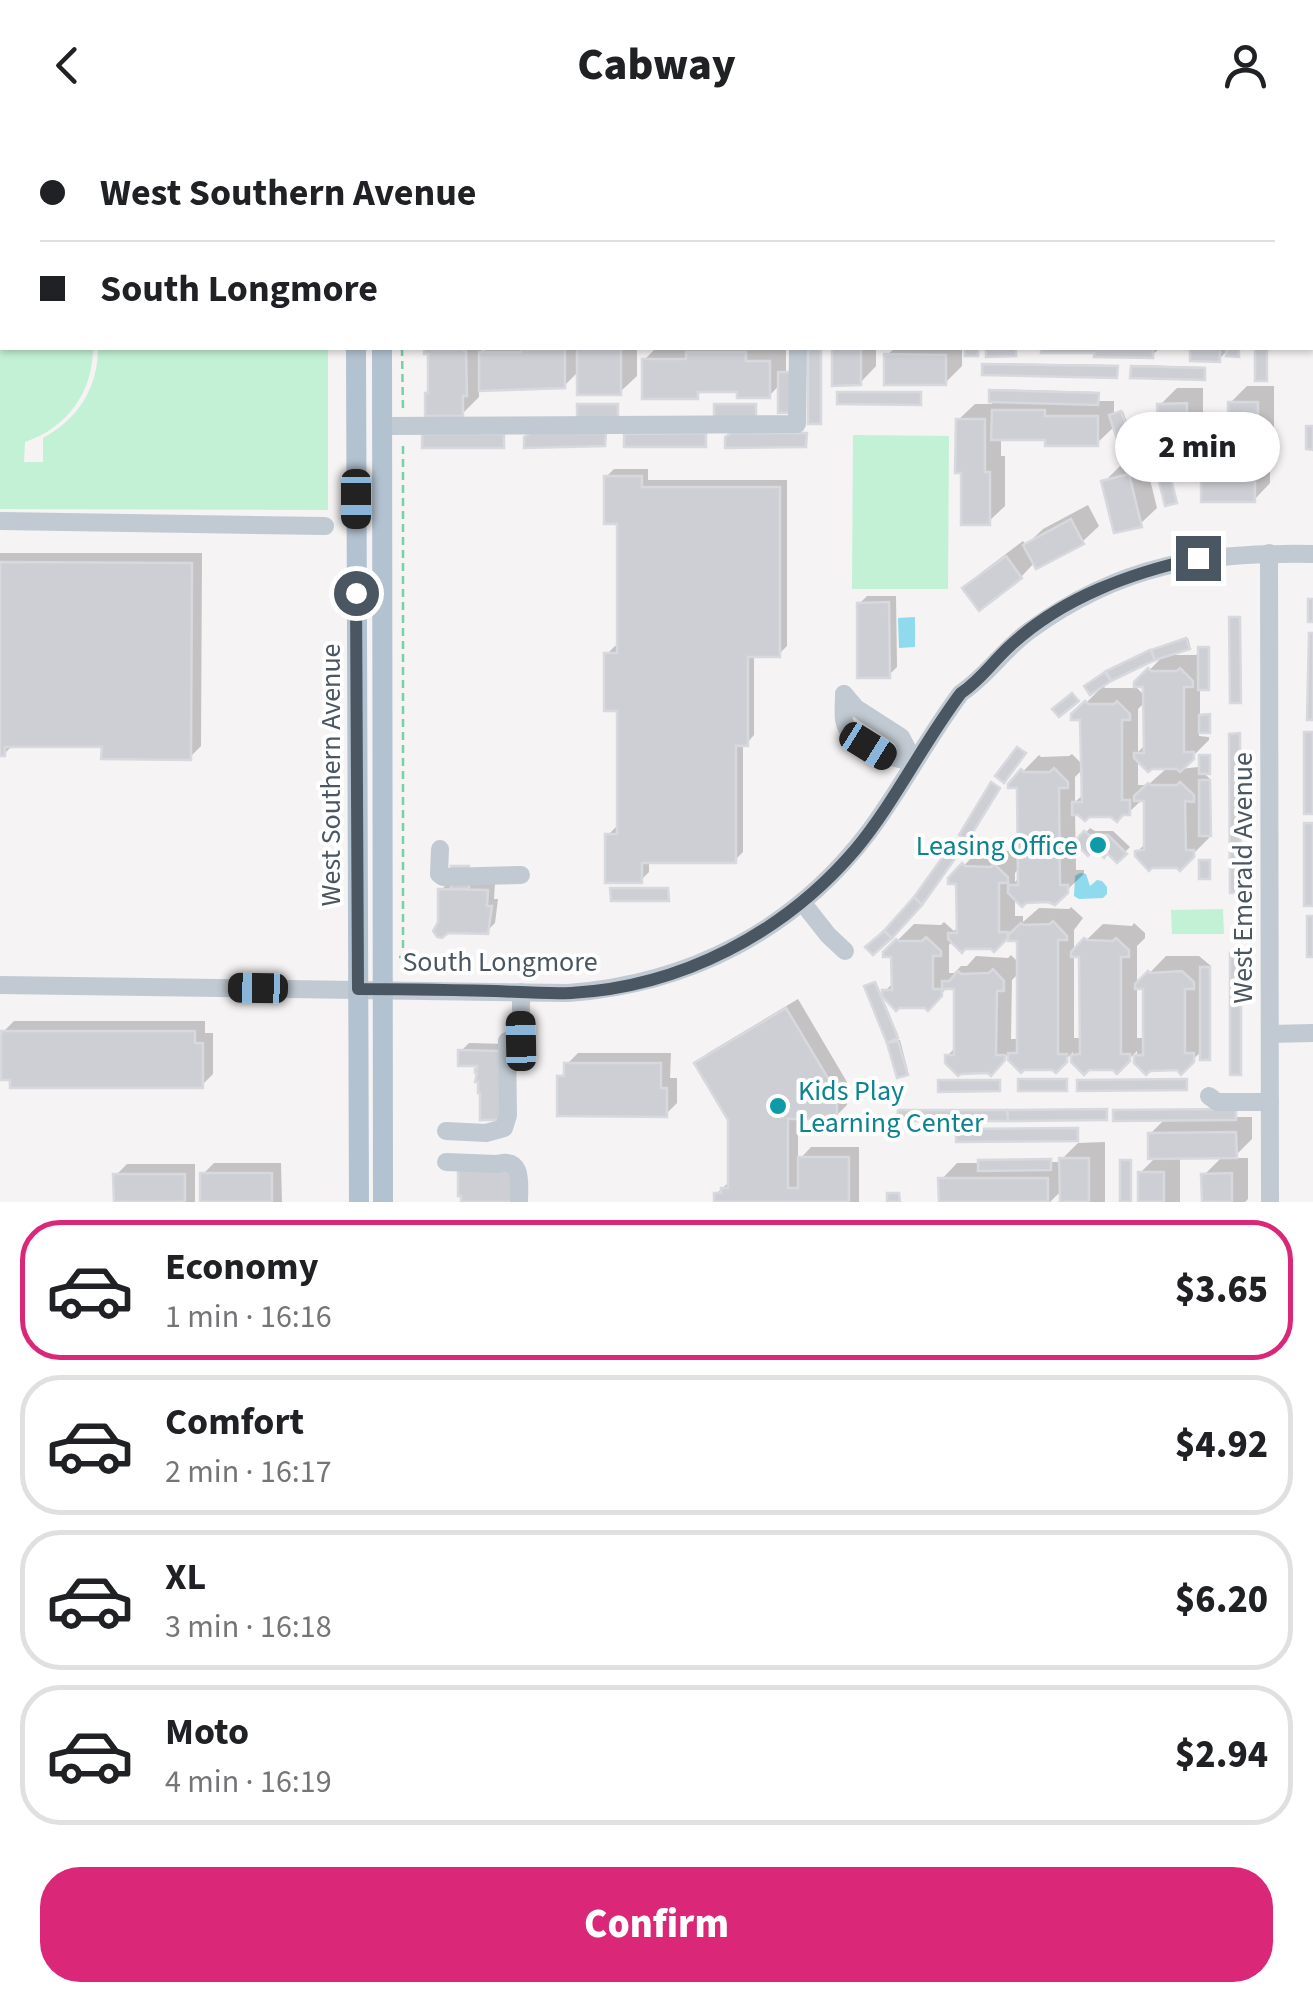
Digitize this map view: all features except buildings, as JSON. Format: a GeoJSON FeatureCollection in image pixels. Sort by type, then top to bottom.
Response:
{"type":"FeatureCollection","features":[{"type":"Feature","properties":{"kind":"main road","name":"West Southern Avenue"},"geometry":{"type":"LineString","coordinates":[[356,350],[359,1202]]}},
{"type":"Feature","properties":{"kind":"main road","name":"West Southern Avenue"},"geometry":{"type":"LineString","coordinates":[[382,350],[393,426],[382,728],[383,1202]]}},
{"type":"Feature","properties":{"kind":"main road"},"geometry":{"type":"LineString","coordinates":[[356,564],[370,576],[372,584],[372,710],[382,728]]}},
{"type":"Feature","properties":{"kind":"street"},"geometry":{"type":"LineString","coordinates":[[393,426],[797,424],[798,350]]}},
{"type":"Feature","properties":{"kind":"street"},"geometry":{"type":"LineString","coordinates":[[0,522],[325,526]]}},
{"type":"Feature","properties":{"kind":"street","name":"West Emerald Avenue"},"geometry":{"type":"LineString","coordinates":[[1269,554],[1270,1202]]}},
{"type":"Feature","properties":{"kind":"street","name":"South Longmore"},"geometry":{"type":"LineString","coordinates":[[0,984],[590,991],[674,973],[744,944],[802,902],[855,849],[961,693],[1010,646],[1072,602],[1172,564],[1227,555],[1313,554]]}},
{"type":"Feature","properties":{"kind":"street"},"geometry":{"type":"LineString","coordinates":[[440,863],[443,877],[521,876]]}},
{"type":"Feature","properties":{"kind":"street"},"geometry":{"type":"LineString","coordinates":[[802,902],[844,951]]}},
{"type":"Feature","properties":{"kind":"street"},"geometry":{"type":"LineString","coordinates":[[446,1131],[486,1133],[504,1128],[520,992]]}},
{"type":"Feature","properties":{"kind":"street"},"geometry":{"type":"LineString","coordinates":[[1270,1034],[1313,1033]]}},
{"type":"Feature","properties":{"kind":"street"},"geometry":{"type":"LineString","coordinates":[[1209,1096],[1216,1102],[1270,1102]]}},
{"type":"Feature","properties":{"kind":"street"},"geometry":{"type":"LineString","coordinates":[[446,1162],[512,1164],[518,1174],[519,1202]]}},
{"type":"Feature","properties":{"kind":"path"},"geometry":{"type":"LineString","coordinates":[[398,957],[403,957],[403,939],[393,426],[402,350]]}},
{"type":"Feature","properties":{"kind":"green space"},"geometry":{"type":"Polygon","coordinates":[[[0,350],[93,350],[88,379],[75,406],[53,428],[25,442],[24,462],[43,462],[43,438],[66,422],[84,401],[94,376],[98,350],[328,350],[328,510],[0,509],[0,350]]]}},
{"type":"Feature","properties":{"kind":"green space"},"geometry":{"type":"Polygon","coordinates":[[[853,435],[949,436],[948,589],[852,589],[853,435]]]}},
{"type":"Feature","properties":{"kind":"green space"},"geometry":{"type":"Polygon","coordinates":[[[1223,909],[1224,934],[1172,934],[1171,910],[1223,909]]]}},
{"type":"Feature","properties":{"kind":"water"},"geometry":{"type":"Polygon","coordinates":[[[915,617],[915,647],[899,648],[898,618],[915,617]]]}},
{"type":"Feature","properties":{"kind":"water"},"geometry":{"type":"Polygon","coordinates":[[[1086,874],[1090,886],[1102,881],[1107,894],[1103,898],[1074,896],[1075,876],[1086,874]]]}},
{"type":"Feature","properties":{"kind":"place","name":"Leasing Office"},"geometry":{"type":"Point","coordinates":[1098,845]}},
{"type":"Feature","properties":{"kind":"place","name":"Kids Play Learning Center"},"geometry":{"type":"Point","coordinates":[778,1106]}},
{"type":"Feature","properties":{"kind":"route"},"geometry":{"type":"LineString","coordinates":[[356,593],[358,989],[568,993],[615,988],[700,964],[744,944],[789,914],[855,849],[946,712],[1010,646],[1072,602],[1098,589],[1198,558]]}}]}
